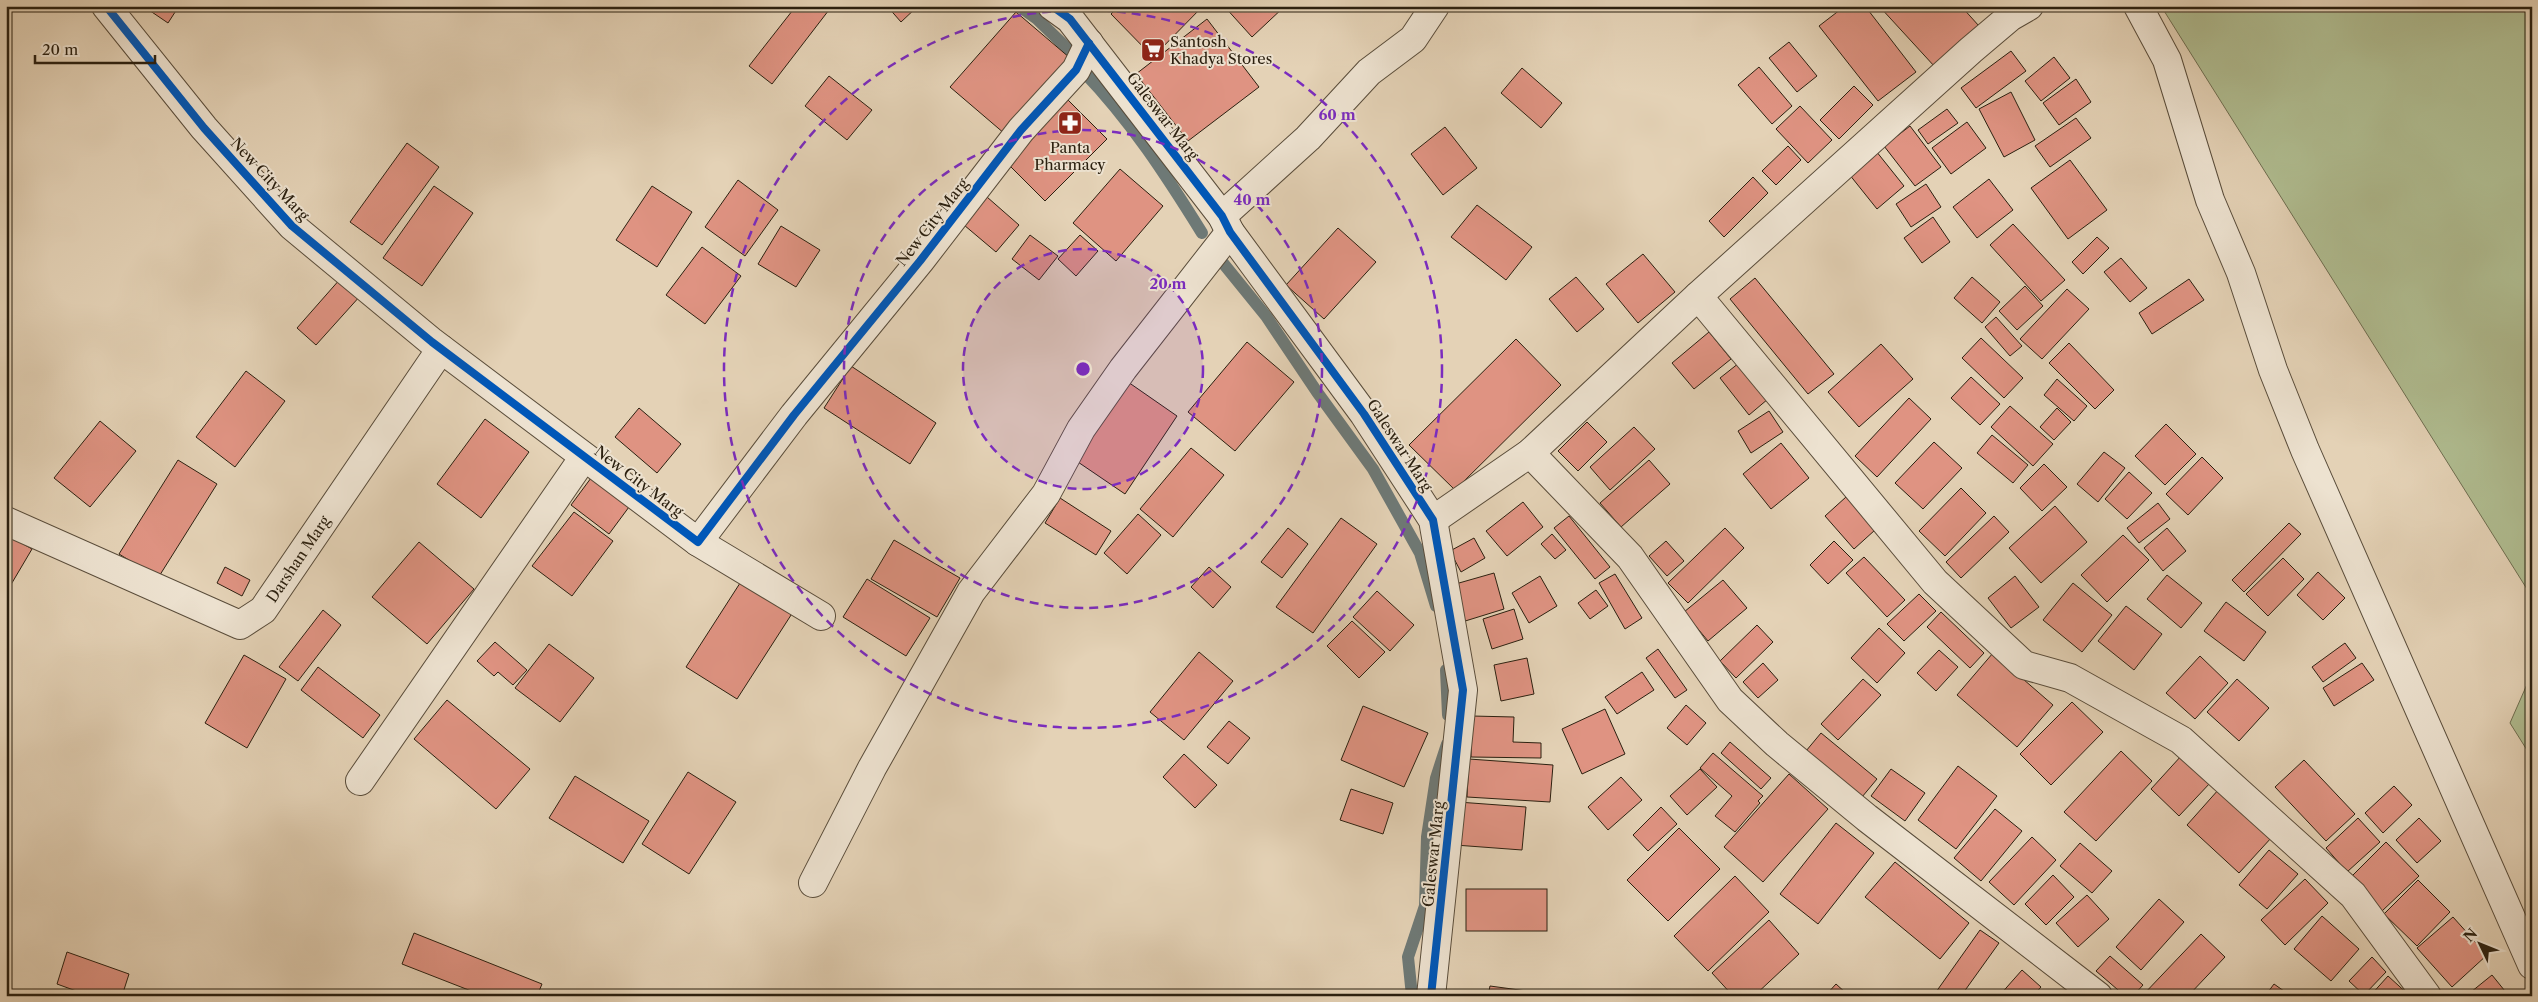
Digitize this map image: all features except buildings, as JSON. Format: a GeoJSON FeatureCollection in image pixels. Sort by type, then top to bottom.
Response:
{"type":"FeatureCollection","features":[{"type":"Feature","properties":{"kind":"street","name":"New City Marg"},"geometry":{"type":"LineString","coordinates":[[106,6],[204,128],[292,226],[441,349],[698,542],[794,415],[920,261],[1021,130],[1076,70],[1089,43]]}},
{"type":"Feature","properties":{"kind":"street"},"geometry":{"type":"LineString","coordinates":[[813,883],[872,768],[971,592],[1046,494],[1086,421],[1226,224],[1368,72],[1413,39],[1435,6]]}},
{"type":"Feature","properties":{"kind":"street"},"geometry":{"type":"LineString","coordinates":[[1432,520],[1530,453],[1698,296],[1971,50],[2010,17],[2029,6]]}},
{"type":"Feature","properties":{"kind":"street"},"geometry":{"type":"LineString","coordinates":[[2138,6],[2167,60],[2210,200],[2241,273],[2273,370],[2305,450],[2532,965]]}},
{"type":"Feature","properties":{"kind":"street","name":"Galeswar Marg"},"geometry":{"type":"LineString","coordinates":[[1067,10],[1089,43],[1226,224],[1364,414],[1432,520],[1463,690],[1431,996]]}},
{"type":"Feature","properties":{"kind":"street"},"geometry":{"type":"LineString","coordinates":[[1698,296],[1935,582],[2024,665],[2070,678],[2181,740],[2353,895],[2427,996]]}},
{"type":"Feature","properties":{"kind":"street","name":"Darshan Marg"},"geometry":{"type":"LineString","coordinates":[[6,521],[240,625],[263,610],[441,349]]}},
{"type":"Feature","properties":{"kind":"street"},"geometry":{"type":"LineString","coordinates":[[1530,453],[1630,557],[1730,700],[1777,744],[1867,818],[2098,996]]}},
{"type":"Feature","properties":{"kind":"street"},"geometry":{"type":"LineString","coordinates":[[360,781],[584,457]]}},
{"type":"Feature","properties":{"kind":"street"},"geometry":{"type":"LineString","coordinates":[[698,542],[821,616]]}},
{"type":"Feature","properties":{"kind":"green space"},"geometry":{"type":"Polygon","coordinates":[[[2161,6],[2532,6],[2532,597],[2161,6]]]}},
{"type":"Feature","properties":{"kind":"green space"},"geometry":{"type":"Polygon","coordinates":[[[2532,673],[2532,758],[2510,723],[2532,673]]]}},
{"type":"Feature","properties":{"kind":"waterway"},"geometry":{"type":"LineString","coordinates":[[1019,6],[1037,19],[1069,50]]}},
{"type":"Feature","properties":{"kind":"waterway"},"geometry":{"type":"LineString","coordinates":[[1083,71],[1117,109],[1147,149],[1202,233]]}},
{"type":"Feature","properties":{"kind":"waterway"},"geometry":{"type":"LineString","coordinates":[[1214,252],[1266,316],[1317,392],[1373,469],[1420,553],[1436,606]]}},
{"type":"Feature","properties":{"kind":"waterway"},"geometry":{"type":"LineString","coordinates":[[1446,670],[1448,715]]}},
{"type":"Feature","properties":{"kind":"waterway"},"geometry":{"type":"LineString","coordinates":[[1412,996],[1408,957],[1425,906],[1427,837],[1436,778],[1447,744]]}},
{"type":"Feature","properties":{"kind":"cycle path"},"geometry":{"type":"LineString","coordinates":[[106,6],[204,128],[292,226],[432,342],[698,542],[794,415],[920,261],[1021,130],[1076,70],[1089,43]]}},
{"type":"Feature","properties":{"kind":"cycle path"},"geometry":{"type":"LineString","coordinates":[[1052,6],[1070,19],[1222,216],[1230,232],[1364,414],[1433,520],[1463,690],[1431,996]]}},
{"type":"Feature","properties":{"kind":"place","name":"Santosh Khadya Stores"},"geometry":{"type":"Point","coordinates":[1153,50]}},
{"type":"Feature","properties":{"kind":"place","name":"Panta Pharmacy"},"geometry":{"type":"Point","coordinates":[1070,123]}}]}
